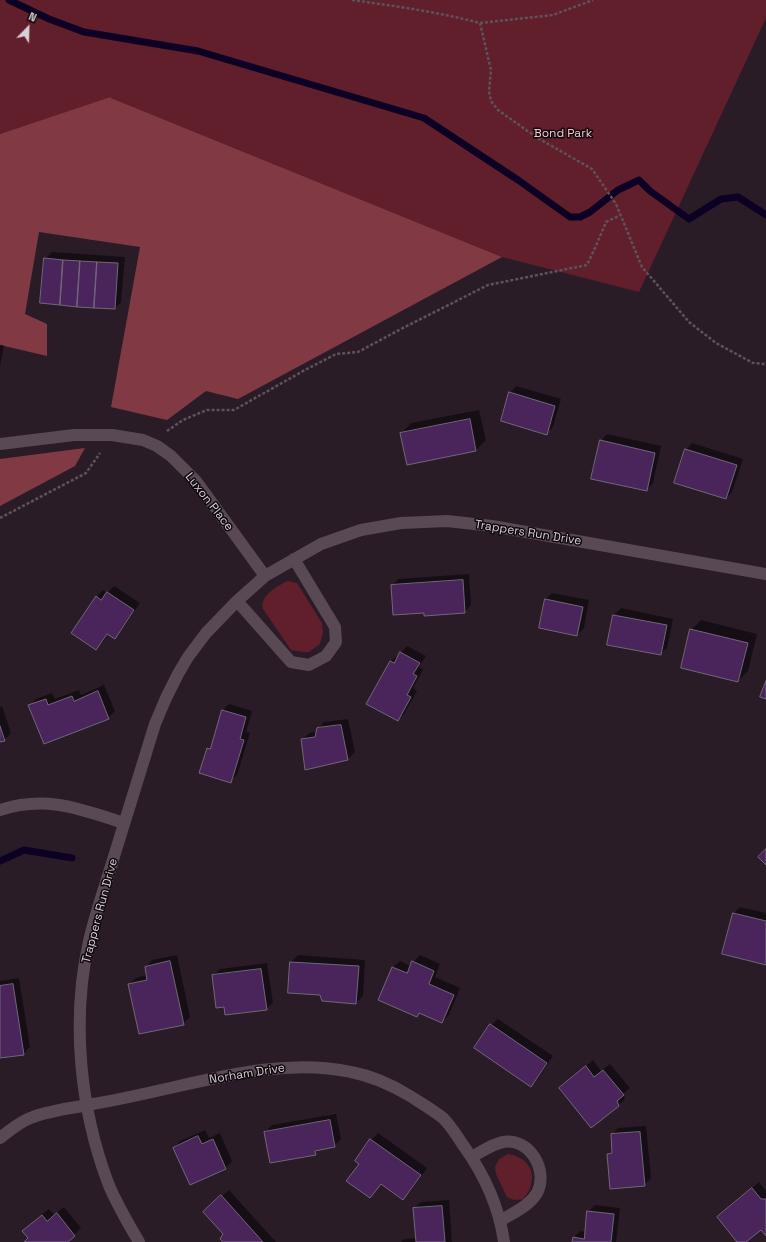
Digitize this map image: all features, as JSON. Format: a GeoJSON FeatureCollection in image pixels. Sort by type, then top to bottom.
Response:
{"type":"FeatureCollection","features":[{"type":"Feature","properties":{"kind":"street","name":"Luxon Place"},"geometry":{"type":"LineString","coordinates":[[0,444],[74,435],[112,435],[149,442],[171,456],[196,481],[265,576]]}},
{"type":"Feature","properties":{"kind":"street","name":"Trappers Run Drive"},"geometry":{"type":"LineString","coordinates":[[139,1242],[108,1184],[97,1150],[87,1105],[80,1037],[82,978],[89,942],[155,724],[178,674],[206,633],[237,601],[265,576],[294,559],[321,544],[361,530],[401,523],[446,521],[500,528],[766,574]]}},
{"type":"Feature","properties":{"kind":"street"},"geometry":{"type":"LineString","coordinates":[[237,601],[291,662],[309,665],[326,656],[336,642],[335,627],[294,559]]}},
{"type":"Feature","properties":{"kind":"street"},"geometry":{"type":"LineString","coordinates":[[0,810],[32,803],[54,804],[71,806],[124,823]]}},
{"type":"Feature","properties":{"kind":"street","name":"Norham Drive"},"geometry":{"type":"LineString","coordinates":[[0,1138],[15,1126],[38,1115],[223,1077],[294,1067],[324,1068],[351,1072],[378,1080],[404,1093],[422,1103],[450,1126],[483,1175],[500,1221],[504,1242]]}},
{"type":"Feature","properties":{"kind":"street"},"geometry":{"type":"LineString","coordinates":[[472,1157],[502,1142],[510,1142],[519,1144],[526,1149],[534,1156],[538,1164],[541,1173],[537,1192],[524,1207],[500,1221]]}},
{"type":"Feature","properties":{"kind":"path"},"geometry":{"type":"LineString","coordinates":[[352,0],[480,23],[553,15],[593,0]]}},
{"type":"Feature","properties":{"kind":"path"},"geometry":{"type":"LineString","coordinates":[[480,23],[490,70],[489,91],[491,101],[498,110],[536,137],[592,169],[616,204],[642,267],[689,322],[716,343],[753,363],[766,364]]}},
{"type":"Feature","properties":{"kind":"path"},"geometry":{"type":"LineString","coordinates":[[149,442],[183,420],[207,410],[234,410],[336,354],[358,352],[488,285],[587,265],[606,222],[621,215]]}},
{"type":"Feature","properties":{"kind":"path"},"geometry":{"type":"LineString","coordinates":[[0,518],[86,473],[112,435]]}},
{"type":"Feature","properties":{"kind":"green space","name":"Bond Park"},"geometry":{"type":"Polygon","coordinates":[[[0,0],[766,0],[766,18],[639,292],[502,257],[111,98],[0,134],[0,0]]]}},
{"type":"Feature","properties":{"kind":"green space"},"geometry":{"type":"Polygon","coordinates":[[[288,581],[297,583],[322,623],[323,632],[320,644],[309,652],[291,650],[263,609],[262,604],[266,596],[274,589],[288,581]]]}},
{"type":"Feature","properties":{"kind":"green space"},"geometry":{"type":"Polygon","coordinates":[[[508,1154],[525,1161],[531,1170],[532,1181],[529,1191],[523,1199],[514,1200],[507,1197],[496,1174],[495,1167],[499,1159],[508,1154]]]}},
{"type":"Feature","properties":{"kind":"shaded area"},"geometry":{"type":"Polygon","coordinates":[[[111,97],[502,257],[238,399],[206,391],[167,420],[111,407],[140,247],[39,232],[25,314],[47,324],[47,356],[0,345],[0,134],[111,97]]]}},
{"type":"Feature","properties":{"kind":"shaded area"},"geometry":{"type":"Polygon","coordinates":[[[85,448],[75,466],[0,506],[0,459],[85,448]]]}},
{"type":"Feature","properties":{"kind":"building"},"geometry":{"type":"Polygon","coordinates":[[[44,258],[63,260],[60,305],[40,303],[44,258]]]}},
{"type":"Feature","properties":{"kind":"building"},"geometry":{"type":"Polygon","coordinates":[[[63,260],[80,261],[77,307],[60,305],[63,260]]]}},
{"type":"Feature","properties":{"kind":"building"},"geometry":{"type":"Polygon","coordinates":[[[80,261],[97,262],[94,308],[77,307],[80,261]]]}},
{"type":"Feature","properties":{"kind":"building"},"geometry":{"type":"Polygon","coordinates":[[[97,262],[118,263],[115,309],[94,308],[97,262]]]}},
{"type":"Feature","properties":{"kind":"building"},"geometry":{"type":"Polygon","coordinates":[[[509,392],[555,406],[547,435],[501,421],[509,392]]]}},
{"type":"Feature","properties":{"kind":"building"},"geometry":{"type":"Polygon","coordinates":[[[470,419],[476,451],[407,465],[400,433],[470,419]]]}},
{"type":"Feature","properties":{"kind":"building"},"geometry":{"type":"Polygon","coordinates":[[[600,440],[655,453],[647,491],[591,479],[600,440]]]}},
{"type":"Feature","properties":{"kind":"building"},"geometry":{"type":"Polygon","coordinates":[[[685,449],[737,465],[726,499],[674,483],[685,449]]]}},
{"type":"Feature","properties":{"kind":"building"},"geometry":{"type":"Polygon","coordinates":[[[463,580],[465,613],[424,616],[424,613],[393,615],[391,585],[463,580]]]}},
{"type":"Feature","properties":{"kind":"building"},"geometry":{"type":"Polygon","coordinates":[[[107,592],[134,610],[115,639],[107,634],[96,650],[71,633],[96,596],[101,600],[107,592]]]}},
{"type":"Feature","properties":{"kind":"building"},"geometry":{"type":"Polygon","coordinates":[[[545,599],[583,607],[577,636],[539,628],[545,599]]]}},
{"type":"Feature","properties":{"kind":"building"},"geometry":{"type":"Polygon","coordinates":[[[613,615],[667,625],[661,655],[607,645],[613,615]]]}},
{"type":"Feature","properties":{"kind":"building"},"geometry":{"type":"Polygon","coordinates":[[[690,629],[748,643],[738,682],[681,668],[690,629]]]}},
{"type":"Feature","properties":{"kind":"building"},"geometry":{"type":"Polygon","coordinates":[[[400,652],[420,663],[413,674],[417,676],[407,695],[411,697],[398,721],[366,704],[390,661],[394,663],[400,652]]]}},
{"type":"Feature","properties":{"kind":"building"},"geometry":{"type":"Polygon","coordinates":[[[766,681],[766,699],[760,697],[766,681]]]}},
{"type":"Feature","properties":{"kind":"building"},"geometry":{"type":"Polygon","coordinates":[[[98,691],[109,719],[44,744],[28,705],[46,699],[48,705],[72,696],[74,701],[98,691]]]}},
{"type":"Feature","properties":{"kind":"building"},"geometry":{"type":"Polygon","coordinates":[[[222,710],[246,717],[240,739],[244,740],[231,783],[199,773],[207,748],[210,749],[222,710]]]}},
{"type":"Feature","properties":{"kind":"building"},"geometry":{"type":"Polygon","coordinates":[[[341,725],[348,760],[305,770],[301,739],[315,737],[317,728],[341,725]]]}},
{"type":"Feature","properties":{"kind":"building"},"geometry":{"type":"Polygon","coordinates":[[[0,726],[5,741],[0,742],[0,726]]]}},
{"type":"Feature","properties":{"kind":"building"},"geometry":{"type":"Polygon","coordinates":[[[766,849],[766,865],[758,857],[766,849]]]}},
{"type":"Feature","properties":{"kind":"building"},"geometry":{"type":"Polygon","coordinates":[[[733,913],[766,921],[766,965],[722,954],[733,913]]]}},
{"type":"Feature","properties":{"kind":"building"},"geometry":{"type":"Polygon","coordinates":[[[170,961],[184,1025],[139,1034],[128,984],[147,980],[145,967],[170,961]]]}},
{"type":"Feature","properties":{"kind":"building"},"geometry":{"type":"Polygon","coordinates":[[[412,961],[434,971],[429,984],[454,995],[442,1023],[419,1013],[417,1017],[378,1000],[392,967],[407,973],[412,961]]]}},
{"type":"Feature","properties":{"kind":"building"},"geometry":{"type":"Polygon","coordinates":[[[290,962],[359,966],[356,1004],[322,1001],[320,995],[288,993],[290,962]]]}},
{"type":"Feature","properties":{"kind":"building"},"geometry":{"type":"Polygon","coordinates":[[[261,969],[267,1010],[225,1015],[224,1007],[216,1008],[212,975],[261,969]]]}},
{"type":"Feature","properties":{"kind":"building"},"geometry":{"type":"Polygon","coordinates":[[[13,984],[24,1055],[0,1058],[0,986],[13,984]]]}},
{"type":"Feature","properties":{"kind":"building"},"geometry":{"type":"Polygon","coordinates":[[[490,1024],[547,1063],[531,1087],[474,1048],[490,1024]]]}},
{"type":"Feature","properties":{"kind":"building"},"geometry":{"type":"Polygon","coordinates":[[[586,1066],[594,1077],[603,1070],[624,1095],[617,1101],[619,1106],[591,1128],[559,1088],[586,1066]]]}},
{"type":"Feature","properties":{"kind":"building"},"geometry":{"type":"Polygon","coordinates":[[[330,1120],[335,1147],[315,1151],[316,1155],[270,1163],[264,1132],[330,1120]]]}},
{"type":"Feature","properties":{"kind":"building"},"geometry":{"type":"Polygon","coordinates":[[[640,1132],[645,1186],[610,1189],[607,1154],[612,1153],[611,1134],[640,1132]]]}},
{"type":"Feature","properties":{"kind":"building"},"geometry":{"type":"Polygon","coordinates":[[[198,1136],[202,1144],[213,1139],[226,1169],[190,1185],[173,1148],[198,1136]]]}},
{"type":"Feature","properties":{"kind":"building"},"geometry":{"type":"Polygon","coordinates":[[[370,1139],[421,1175],[403,1200],[381,1184],[370,1198],[346,1181],[359,1164],[355,1161],[370,1139]]]}},
{"type":"Feature","properties":{"kind":"building"},"geometry":{"type":"Polygon","coordinates":[[[752,1188],[761,1199],[766,1199],[766,1236],[761,1230],[746,1242],[737,1242],[717,1217],[752,1188]]]}},
{"type":"Feature","properties":{"kind":"building"},"geometry":{"type":"Polygon","coordinates":[[[221,1195],[263,1242],[223,1242],[220,1239],[223,1234],[203,1212],[221,1195]]]}},
{"type":"Feature","properties":{"kind":"building"},"geometry":{"type":"Polygon","coordinates":[[[442,1206],[445,1242],[416,1242],[413,1208],[442,1206]]]}},
{"type":"Feature","properties":{"kind":"building"},"geometry":{"type":"Polygon","coordinates":[[[587,1211],[614,1214],[611,1242],[572,1242],[573,1237],[584,1239],[587,1211]]]}},
{"type":"Feature","properties":{"kind":"building"},"geometry":{"type":"Polygon","coordinates":[[[57,1213],[75,1236],[68,1242],[24,1242],[28,1238],[22,1231],[42,1215],[47,1221],[57,1213]]]}},
{"type":"Feature","properties":{"kind":"waterway"},"geometry":{"type":"LineString","coordinates":[[9,0],[49,19],[84,32],[198,51],[424,118],[518,180],[570,217],[580,217],[590,212],[618,190],[639,180],[650,191],[689,219],[721,199],[738,197],[766,215]]}},
{"type":"Feature","properties":{"kind":"waterway"},"geometry":{"type":"LineString","coordinates":[[0,861],[24,850],[72,858]]}}]}
